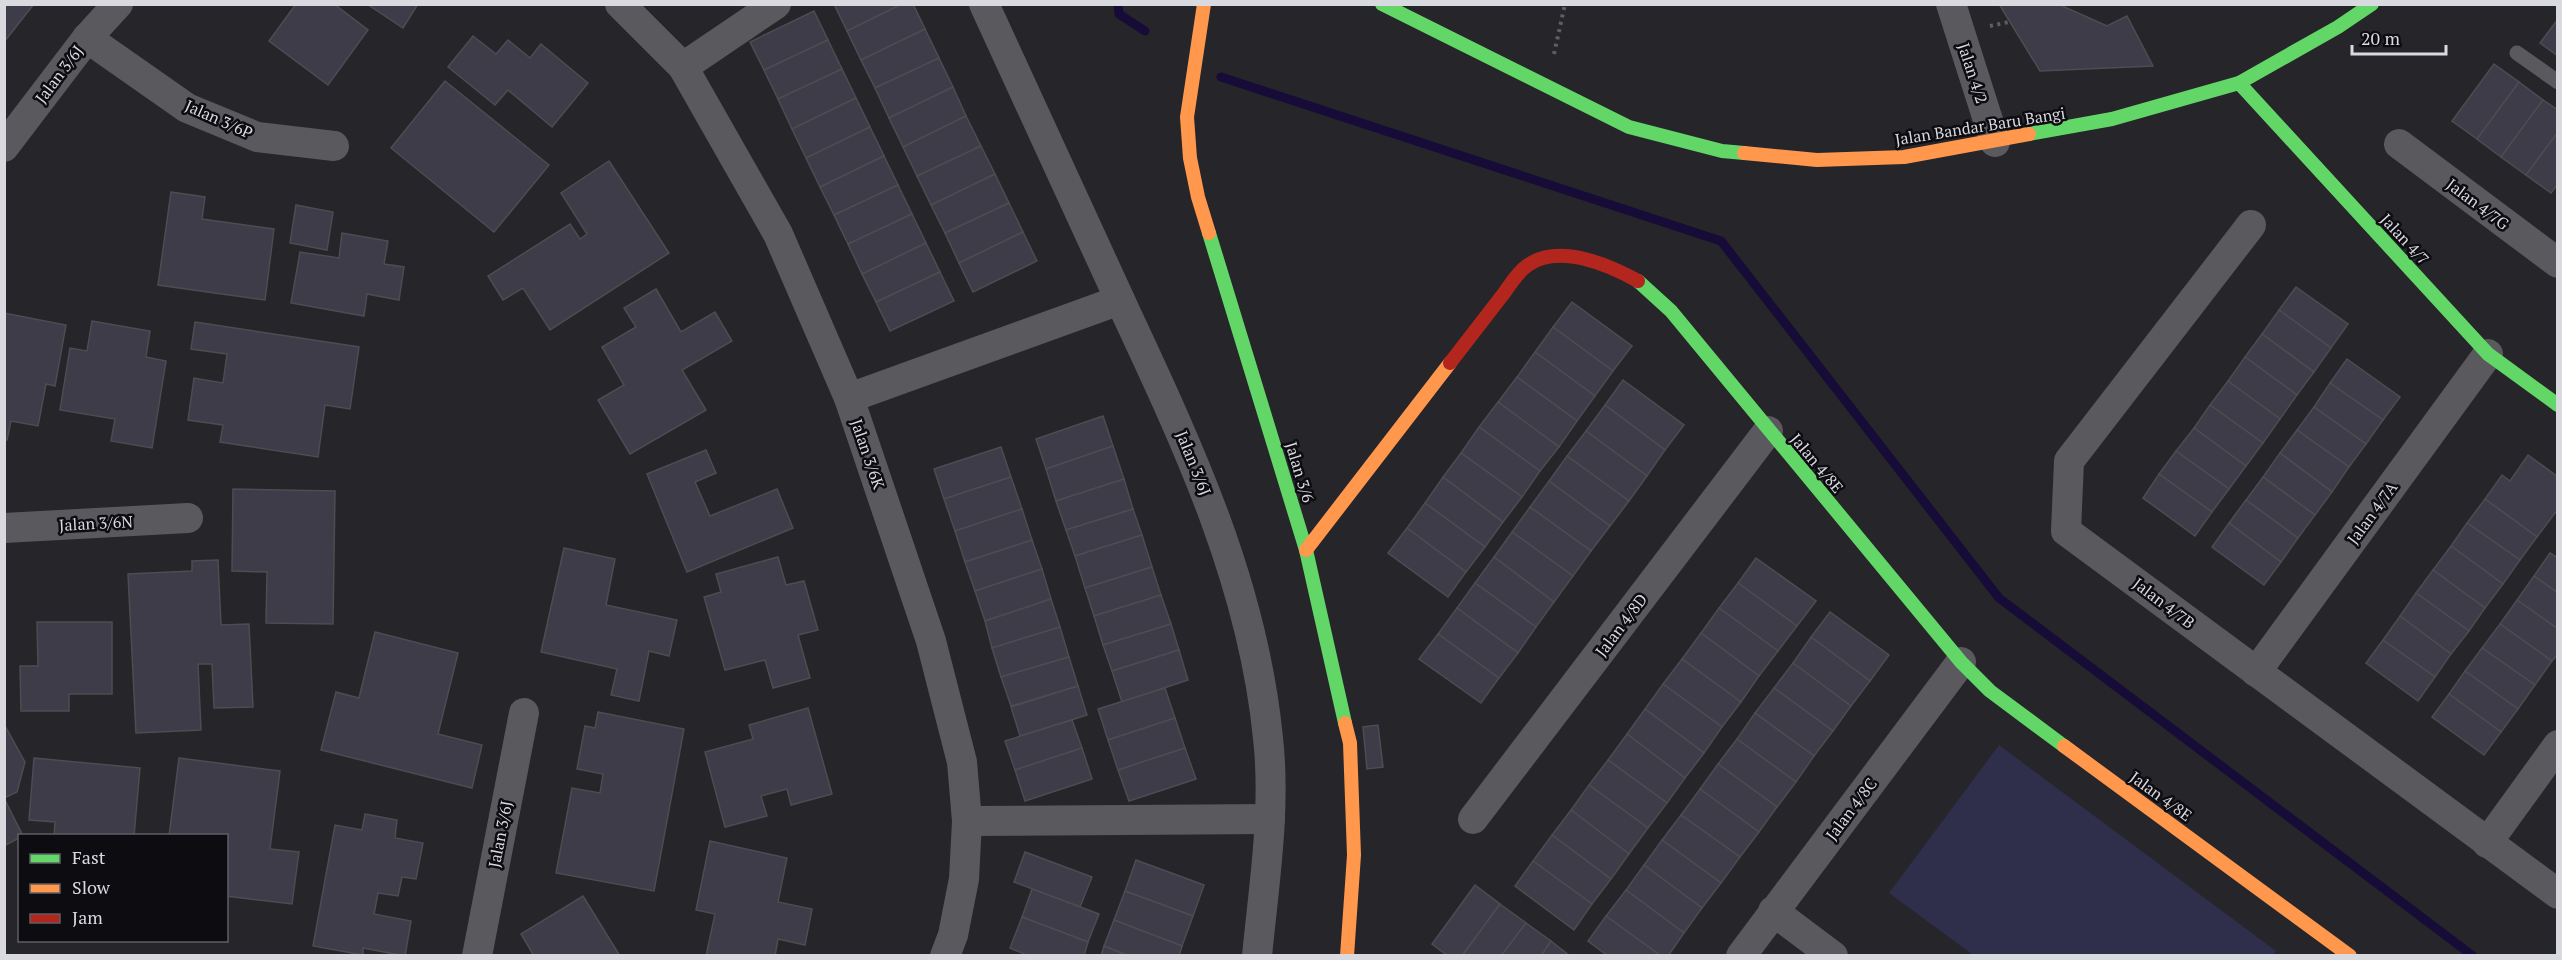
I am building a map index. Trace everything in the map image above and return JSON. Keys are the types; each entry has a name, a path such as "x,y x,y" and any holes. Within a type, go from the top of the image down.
{"street":[{"name":"Jalan 3/6J","path":"4,147 87,38 118,4"},
{"name":"Jalan 3/6K","path":"620,4 683,67 778,234 849,398 931,641 962,762 967,821 964,879 953,935 945,956"},
{"path":"683,67 777,4"},
{"name":"Jalan 3/6J","path":"984,4 1190,451 1230,556 1259,665 1269,740 1270,819 1257,956"},
{"name":"Jalan 3/6","path":"1204,4 1187,117 1190,158 1198,196 1306,550 1350,743 1354,855 1347,956"},
{"name":"Jalan Bandar Baru Bangi","path":"1382,4 1629,127 1722,151 1817,160 1904,157 2112,119 2239,83 2338,27 2372,4"},
{"name":"Jalan 4/2","path":"1951,4 1995,142"},
{"name":"Jalan 3/6P","path":"87,38 187,108 257,137 334,146"},
{"name":"Jalan 4/7","path":"2239,83 2488,354 2558,405"},
{"name":"Jalan 4/7G","path":"2398,144 2558,263"},
{"name":"Jalan 4/7B","path":"2251,225 2069,461 2066,531 2558,894"},
{"name":"Jalan 4/8E","path":"1306,550 1528,264 1551,256 1576,259 1620,271 1648,288 1671,311 1961,662 1990,691 2349,956"},
{"path":"849,398 1120,300"},
{"name":"Jalan 4/7A","path":"2256,672 2488,354"},
{"name":"Jalan 4/8D","path":"1473,819 1768,431"},
{"name":"Jalan 3/6N","path":"4,528 188,518"},
{"name":"Jalan 4/8C","path":"1741,956 1961,662"},
{"name":"Jalan 3/6J","path":"477,956 524,713"},
{"path":"2487,843 2558,746"},
{"path":"967,821 1270,819"},
{"path":"1773,911 1833,956"}],"lane":[{"path":"2517,53 2558,82"}],"path":[{"path":"1547,87 1564,4"}],"shaded area":[{"path":"1999,745 2276,951 2273,955 1973,955 1889,893"}],"building":[{"path":"4,4 34,4 4,42"},
{"path":"296,4 334,4 368,30 328,85 269,41"},
{"path":"367,4 418,4 403,28"},
{"path":"834,4 902,4 847,31"},
{"path":"902,4 913,4 925,29 861,60 847,31"},
{"path":"1999,4 2058,4 2107,26 2127,16 2153,66 2040,71"},
{"path":"814,11 828,40 764,70 750,42"},
{"path":"2558,19 2558,56 2540,43"},
{"path":"925,29 939,58 875,88 861,60"},
{"path":"473,36 496,54 508,40 530,58 541,44 588,83 552,127 508,90 495,105 448,67"},
{"path":"828,40 842,69 778,99 764,70"},
{"path":"939,58 953,87 889,118 875,88"},
{"path":"2494,64 2519,82 2477,139 2452,121"},
{"path":"842,69 856,98 792,129 778,99"},
{"path":"445,81 549,165 494,232 391,148"},
{"path":"2519,82 2543,100 2501,157 2477,139"},
{"path":"953,87 966,116 903,147 889,118"},
{"path":"856,98 870,127 806,158 792,129"},
{"path":"2543,100 2558,110 2558,132 2526,175 2501,157"},
{"path":"966,116 981,146 917,176 903,147"},
{"path":"870,127 884,156 820,187 806,158"},
{"path":"2558,132 2558,184 2551,193 2526,175"},
{"path":"981,146 995,174 931,205 917,176"},
{"path":"884,156 898,185 834,215 820,187"},
{"path":"609,161 669,253 550,330 523,288 503,300 488,276 570,224 580,239 587,234 561,193"},
{"path":"995,174 1009,203 945,233 931,205"},
{"path":"898,185 912,214 848,244 834,215"},
{"path":"171,192 205,197 202,219 274,229 265,300 158,285"},
{"path":"1009,203 1023,232 959,263 945,233"},
{"path":"296,205 333,212 327,250 290,243"},
{"path":"912,214 926,243 862,274 848,244"},
{"path":"1023,232 1037,261 973,292 959,263"},
{"path":"342,233 388,241 384,264 404,267 399,300 367,294 364,316 291,303 300,252 339,258"},
{"path":"926,243 940,272 876,302 862,274"},
{"path":"940,272 954,301 890,331 876,302"},
{"path":"2296,287 2348,324 2331,348 2279,310"},
{"path":"656,289 681,332 715,312 732,341 682,370 706,410 630,454 598,400 624,385 602,347 636,327 624,308"},
{"path":"1572,302 1632,346 1613,371 1553,327"},
{"path":"2279,310 2331,348 2314,372 2262,334"},
{"path":"4,313 66,325 55,386 46,384 38,426 11,421 7,440 4,440"},
{"path":"92,321 150,331 146,357 166,361 152,448 111,441 115,419 60,410 70,348 87,351"},
{"path":"195,322 359,347 350,409 325,405 318,457 220,442 223,425 188,420 194,378 223,383 227,354 191,349"},
{"path":"1553,327 1613,371 1595,396 1535,352"},
{"path":"2262,334 2314,372 2297,395 2245,357"},
{"path":"1535,352 1595,396 1577,421 1517,377"},
{"path":"2245,357 2297,395 2280,419 2228,381"},
{"path":"2347,359 2400,397 2383,420 2330,383"},
{"path":"1517,377 1577,421 1559,447 1498,402"},
{"path":"1623,380 1684,425 1665,450 1605,405"},
{"path":"2228,381 2280,419 2263,443 2210,405"},
{"path":"2330,383 2383,420 2366,444 2314,407"},
{"path":"1498,402 1559,447 1540,471 1479,427"},
{"path":"1605,405 1665,450 1647,476 1586,431"},
{"path":"2210,405 2263,443 2246,466 2194,428"},
{"path":"2314,407 2366,444 2349,467 2297,430"},
{"path":"1103,416 1113,446 1046,469 1036,439"},
{"path":"1479,427 1540,471 1522,497 1461,453"},
{"path":"2194,428 2246,466 2229,489 2176,451"},
{"path":"2297,430 2349,467 2332,492 2280,453"},
{"path":"1586,431 1647,476 1629,501 1567,456"},
{"path":"1113,446 1124,479 1056,501 1046,469"},
{"path":"1001,447 1011,477 944,499 934,469"},
{"path":"706,450 716,473 695,482 710,516 777,489 793,528 687,572 647,474"},
{"path":"2176,451 2229,489 2212,512 2159,474"},
{"path":"1461,453 1522,497 1503,522 1443,477"},
{"path":"2280,453 2332,492 2315,515 2263,477"},
{"path":"2528,455 2558,477 2558,509 2537,537 2485,499 2502,475 2510,481"},
{"path":"1567,456 1629,501 1610,526 1549,481"},
{"path":"2159,474 2212,512 2195,536 2143,498"},
{"path":"1011,477 1022,509 955,531 944,499"},
{"path":"1443,477 1503,522 1485,547 1425,503"},
{"path":"2263,477 2315,515 2298,538 2246,500"},
{"path":"1124,479 1133,509 1066,530 1056,501"},
{"path":"1549,481 1610,526 1591,551 1530,507"},
{"path":"233,489 335,491 333,624 266,623 267,572 232,571"},
{"path":"2485,499 2537,537 2520,560 2467,523"},
{"path":"2246,500 2298,538 2281,562 2229,523"},
{"path":"1425,503 1485,547 1466,572 1407,528"},
{"path":"1530,507 1591,551 1573,576 1512,532"},
{"path":"1022,509 1032,540 965,562 955,531"},
{"path":"1133,509 1142,535 1075,556 1066,530"},
{"path":"2229,523 2281,562 2264,585 2212,547"},
{"path":"2467,523 2520,560 2503,584 2451,546"},
{"path":"1407,528 1466,572 1448,597 1388,553"},
{"path":"1512,532 1573,576 1554,602 1494,557"},
{"path":"1142,535 1152,567 1085,588 1075,556"},
{"path":"1032,540 1042,569 975,591 965,562"},
{"path":"2451,546 2503,584 2485,608 2433,570"},
{"path":"564,548 615,559 606,605 677,620 669,656 649,651 639,701 611,695 617,669 541,652"},
{"path":"2550,553 2558,558 2558,593 2534,576"},
{"path":"778,557 786,585 804,581 818,630 798,635 810,678 773,688 765,660 725,670 704,597 721,592 716,574"},
{"path":"1494,557 1554,602 1536,627 1475,583"},
{"path":"1756,558 1816,601 1797,626 1738,583"},
{"path":"218,560 221,625 249,624 253,707 214,708 212,664 198,664 201,730 136,733 128,574 192,571 192,561"},
{"path":"1152,567 1161,595 1094,616 1085,588"},
{"path":"1042,569 1051,599 985,621 975,591"},
{"path":"2433,570 2485,608 2469,631 2416,593"},
{"path":"2534,576 2558,593 2558,629 2517,600"},
{"path":"1475,583 1536,627 1518,653 1457,608"},
{"path":"1738,583 1797,626 1778,651 1719,608"},
{"path":"2416,593 2469,631 2451,654 2400,616"},
{"path":"1161,595 1171,624 1103,645 1094,616"},
{"path":"1051,599 1060,627 992,648 985,621"},
{"path":"2517,600 2558,629 2558,654 2552,661 2500,624"},
{"path":"1457,608 1518,653 1499,678 1438,634"},
{"path":"1719,608 1778,651 1759,676 1701,633"},
{"path":"1830,612 1889,655 1870,681 1811,637"},
{"path":"2400,616 2451,654 2435,677 2383,640"},
{"path":"37,622 112,622 112,694 69,694 69,711 21,711 20,666 38,666"},
{"path":"1171,624 1179,650 1112,671 1103,645"},
{"path":"2500,624 2552,661 2535,685 2482,648"},
{"path":"1060,627 1069,657 1001,677 992,648"},
{"path":"375,632 458,653 438,734 482,745 472,788 321,750 336,692 359,698"},
{"path":"1701,633 1759,676 1741,702 1682,659"},
{"path":"1438,634 1499,678 1481,703 1419,659"},
{"path":"1811,637 1870,681 1851,706 1793,663"},
{"path":"2383,640 2435,677 2418,701 2366,663"},
{"path":"2482,648 2535,685 2518,709 2465,671"},
{"path":"1179,650 1188,680 1122,702 1112,671"},
{"path":"1069,657 1078,686 1011,706 1001,677"},
{"path":"1682,659 1741,702 1722,727 1663,684"},
{"path":"1793,663 1851,706 1833,731 1774,688"},
{"path":"2465,671 2518,709 2501,732 2449,694"},
{"path":"1663,684 1722,727 1704,753 1645,709"},
{"path":"1078,686 1087,715 1020,736 1011,707"},
{"path":"1165,688 1175,718 1108,740 1098,709"},
{"path":"1774,688 1833,731 1814,756 1755,713"},
{"path":"2449,694 2501,732 2484,755 2432,717"},
{"path":"808,708 832,794 791,805 787,789 761,796 767,816 725,827 705,752 753,739 749,725"},
{"path":"1645,709 1704,753 1685,778 1627,734"},
{"path":"598,712 684,729 654,891 556,873 572,788 600,793 603,774 577,769 585,726 595,728"},
{"path":"1755,713 1814,756 1796,782 1737,739"},
{"path":"1175,718 1185,748 1118,770 1108,740"},
{"path":"1072,720 1082,748 1015,770 1005,741"},
{"path":"4,724 25,762 17,792 4,798"},
{"path":"1378,725 1383,767 1367,769 1363,727"},
{"path":"1627,734 1685,778 1667,803 1608,760"},
{"path":"1737,739 1796,782 1777,807 1718,764"},
{"path":"1082,748 1092,779 1025,801 1015,770"},
{"path":"1185,748 1196,779 1129,801 1118,770"},
{"path":"34,758 140,768 134,834 54,834 55,822 29,820"},
{"path":"179,758 280,771 270,849 299,852 292,904 228,896 228,834 169,834"},
{"path":"1608,760 1667,803 1648,828 1589,785"},
{"path":"1718,764 1777,807 1759,832 1700,789"},
{"path":"1589,785 1648,828 1629,854 1571,810"},
{"path":"1700,789 1759,832 1740,857 1681,815"},
{"path":"4,798 22,834 18,834 18,839 4,846"},
{"path":"1571,810 1629,854 1611,879 1552,835"},
{"path":"365,814 397,820 395,838 423,843 416,879 402,877 398,896 378,893 374,914 411,921 405,956 363,948 363,955 313,946 335,825 362,830"},
{"path":"1681,815 1740,857 1721,883 1662,840"},
{"path":"1552,835 1611,879 1592,904 1533,861"},
{"path":"1662,840 1721,883 1702,908 1644,865"},
{"path":"710,841 787,858 778,902 812,909 805,945 778,939 775,956 706,956 715,914 696,910"},
{"path":"1025,852 1092,877 1080,907 1014,882"},
{"path":"1136,860 1204,885 1193,916 1125,891"},
{"path":"1533,861 1592,904 1574,930 1515,886"},
{"path":"1644,865 1702,908 1684,933 1626,890"},
{"path":"1475,885 1500,904 1462,956 1448,956 1432,944"},
{"path":"1032,889 1099,914 1088,942 1022,917"},
{"path":"1626,890 1684,933 1668,956 1661,956 1606,916"},
{"path":"1125,891 1193,916 1182,946 1114,920"},
{"path":"583,896 620,956 534,956 521,934"},
{"path":"1500,904 1526,923 1501,956 1462,956"},
{"path":"1606,916 1661,956 1608,956 1588,941"},
{"path":"1022,917 1088,942 1084,956 1029,956 1010,948"},
{"path":"1114,920 1182,946 1179,956 1129,956 1104,946"},
{"path":"1526,923 1551,941 1541,956 1501,956"},
{"path":"1551,941 1570,956 1541,956"},
{"path":"1104,946 1129,956 1101,956"}],"waterway":[{"path":"1118,4 1119,14 1145,31"},
{"path":"1221,77 1721,241 1999,598 2473,956"}],"traffic: fast":[{"path":"1382,4 1629,127 1722,151 1744,153"},
{"path":"2029,134 2112,119 2239,83 2338,27 2372,4"},
{"path":"2239,83 2488,354 2558,405"},
{"path":"1209,233 1306,550 1345,723"},
{"path":"1638,281 1671,311 1961,662 1990,691 2064,746"}],"traffic: slow":[{"path":"1204,4 1187,117 1190,158 1198,197 1209,233"},
{"path":"1744,153 1817,160 1904,157 2029,134"},
{"path":"1306,550 1450,363"},
{"path":"1345,723 1350,743 1354,855 1347,956"},
{"path":"2064,746 2350,956"}],"traffic: jam":[{"path":"1450,363 1517,276 1528,265 1540,259 1554,256 1584,259 1599,263 1638,281"}]}
